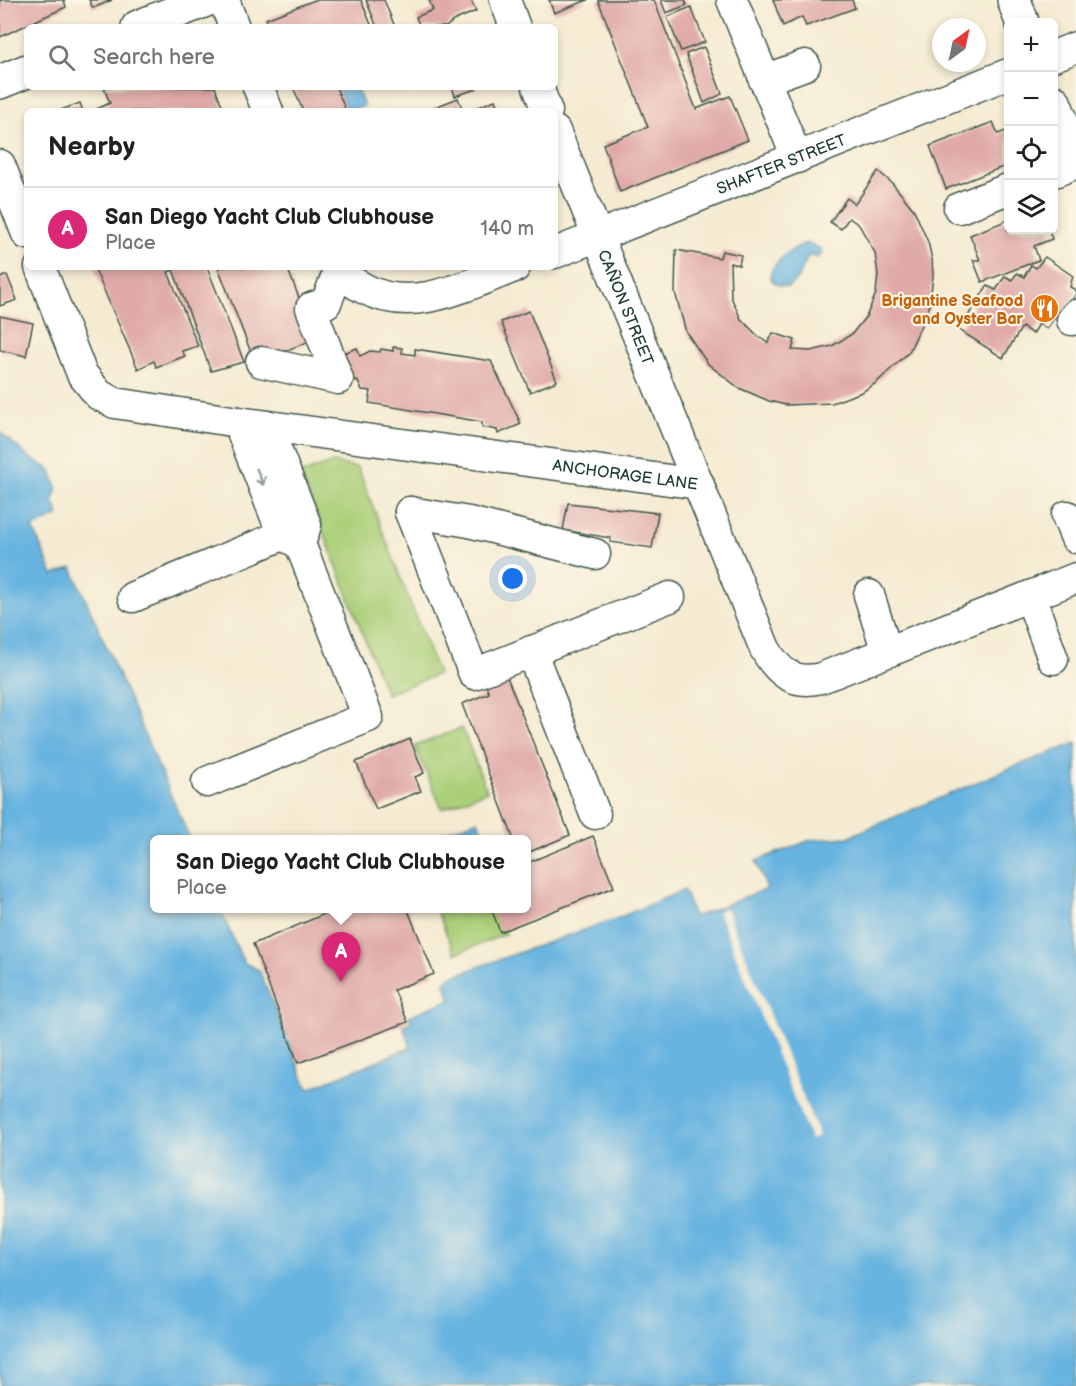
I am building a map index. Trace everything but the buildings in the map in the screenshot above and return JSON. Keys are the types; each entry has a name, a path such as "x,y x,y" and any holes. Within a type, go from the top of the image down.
{"main road":[{"path":"146,24 206,0"},
{"path":"1014,0 1021,18"},
{"path":"0,82 24,72"},
{"path":"1058,115 1076,161"}],"street":[{"path":"224,0 233,24"},
{"path":"505,0 514,24"},
{"path":"732,0 797,158"},
{"path":"1058,54 1076,47"},
{"path":"764,80 805,65"},
{"name":"SHAFTER STREET","path":"558,252 1004,76"},
{"path":"259,90 267,108"},
{"path":"539,90 546,108"},
{"name":"CAÑON STREET","path":"558,138 699,484"},
{"path":"1058,170 1076,161"},
{"path":"0,165 24,226"},
{"path":"959,208 1004,191"},
{"name":"ANCHORAGE LANE","path":"41,270 82,374 99,395 115,403 238,422 699,484 765,649 780,671 796,680 815,679 1076,578"},
{"path":"261,362 338,379 311,308 326,303 337,270"},
{"path":"339,270 375,294 396,300 428,298 507,270"},
{"path":"207,782 368,717 296,534 238,422"},
{"path":"267,426 296,534"},
{"path":"595,554 469,522 410,512 474,674 670,597"},
{"path":"133,597 296,534"},
{"path":"868,596 887,652"},
{"path":"1030,596 1053,659"},
{"path":"531,651 595,814"}],"green space":[{"path":"333,462 358,468 438,674 386,694 301,474"},
{"path":"462,728 487,791 442,809 415,746"},
{"path":"438,913 498,913 506,934 455,954"}],"water":[{"path":"339,90 357,90 364,106 346,108"},
{"path":"807,243 821,249 822,254 817,258 809,255 797,279 788,287 776,284 771,279 771,272 775,265 782,257"},
{"path":"0,432 30,458 51,470 57,488 53,501 59,515 33,528 53,575 72,568 188,835 150,835 150,913 222,913 244,963 259,970 308,1089 411,1047 403,1026 411,1022 409,1016 451,999 445,984 449,977 618,918 684,890 694,917 767,889 756,861 811,840 848,837 1008,769 1076,743 1076,1386 0,1386"},
{"path":"478,820 484,835 439,835"}],"pier":[{"path":"726,908 819,1136 811,1140 718,911"}],"place":[{"name":"Brigantine Seafood and Oyster Bar","path":"1044,309"},
{"name":"San Diego Yacht Club Clubhouse","path":"341,982"}]}
